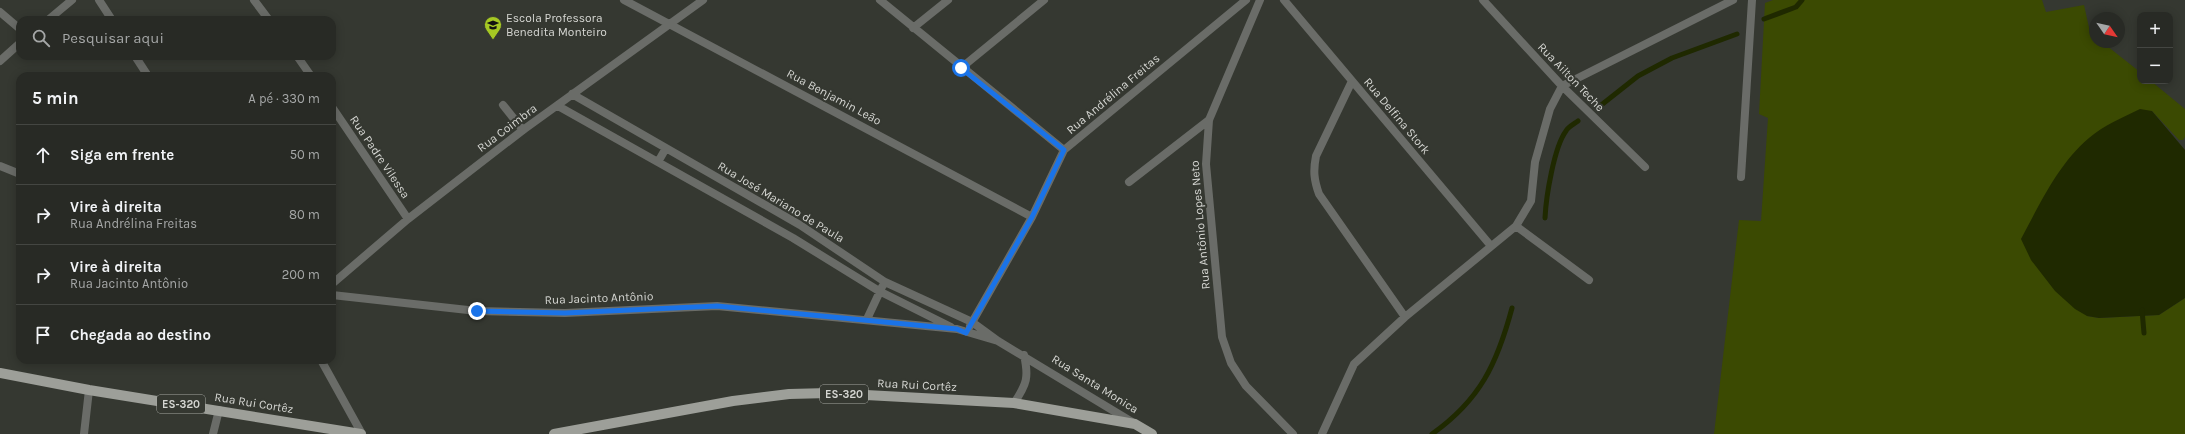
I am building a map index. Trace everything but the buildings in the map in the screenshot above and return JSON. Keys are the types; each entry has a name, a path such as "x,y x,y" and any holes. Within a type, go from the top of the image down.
{"main road":[{"name":"Rua Rui Cortêz","path":"0,373 89,390 362,434"},
{"name":"Rua Rui Cortêz","path":"554,434 733,401 789,394 836,393 1014,402 1135,424"},
{"name":"Rua Santa Monica","path":"1135,424 1152,434"}],"street":[{"path":"53,16 72,0"},
{"path":"100,0 110,16"},
{"path":"254,0 267,16"},
{"name":"Rua Benjamin Leão","path":"624,0 632,6 669,23 1032,217"},
{"name":"Rua Coimbra","path":"336,281 408,219 522,130 558,106 572,94 669,23 703,0"},
{"path":"880,0 961,68 1064,150"},
{"path":"913,28 948,0"},
{"path":"961,68 1044,0"},
{"name":"Rua Andrélina Freitas","path":"966,333 1032,217 1064,150 1246,0"},
{"name":"Rua Antônio Lopes Neto","path":"1260,0 1209,120 1206,164 1222,337 1231,363 1246,386 1293,434"},
{"name":"Rua Delfina Stork","path":"1284,0 1491,246"},
{"name":"Rua Ailton Teche","path":"1483,0 1562,86 1645,167"},
{"path":"1322,434 1354,364 1405,317 1516,226 1531,201 1535,162 1550,109 1562,86 1733,0"},
{"path":"1741,176 1752,0"},
{"path":"0,12 16,26"},
{"path":"0,61 16,47"},
{"path":"138,60 145,72"},
{"path":"300,60 307,72"},
{"path":"1352,81 1316,156 1313,169 1314,182 1319,194 1405,317"},
{"name":"Rua José Mariano de Paula","path":"572,94 800,225 885,282 972,322 998,341"},
{"path":"504,105 522,130"},
{"name":"Rua José Mariano de Paula","path":"558,106 793,238 879,292 957,329"},
{"name":"Rua Padre Vilessa","path":"336,113 408,219"},
{"path":"1128,182 1209,120"},
{"path":"658,162 666,148"},
{"path":"0,166 16,172"},
{"path":"708,190 715,176"},
{"path":"756,217 764,204"},
{"path":"793,238 800,225"},
{"path":"1516,226 1588,280"},
{"path":"867,319 885,282"},
{"name":"Rua Jacinto Antônio","path":"336,295 477,311 565,313 717,306 867,319 957,329 966,333 998,341"},
{"name":"Rua Santa Monica","path":"998,341 1024,355 1135,424"},
{"path":"1014,402 1024,388 1028,371 1024,355"},
{"path":"323,364 362,434"},
{"path":"84,434 89,390"},
{"path":"213,434 219,410"}],"shaded area":[{"path":"1773,0 2042,0 2046,12 2084,5 2089,28 2089,48 2110,48 2137,70 2137,84 2155,84 2185,109 2185,137 2183,140 2179,140 2152,111 2087,316 2099,318 2159,315 2185,298 2185,434 1714,434 1739,220 1761,221 1768,118 1759,114 1765,3"},
{"path":"2140,109 2152,111 2185,150 2185,298 2159,315 2099,318 2087,316 2075,309 2055,291 2031,260 2021,239 2050,185 2078,148 2101,129"}],"waterway":[{"path":"1764,19 1796,7 1802,0"},
{"path":"1600,106 1638,76 1672,58 1737,34"},
{"path":"1545,218 1549,185 1558,148 1567,130 1578,121"},
{"path":"1432,434 1463,408 1484,379 1493,364 1500,347 1512,308"},
{"path":"2142,310 2144,333"}],"place":[{"name":"Escola Professora Benedita Monteiro","path":"493,40"}],"route":[{"path":"477,311 565,313 717,306 867,319 957,329 966,333 1032,217 1064,150 961,68"}]}
